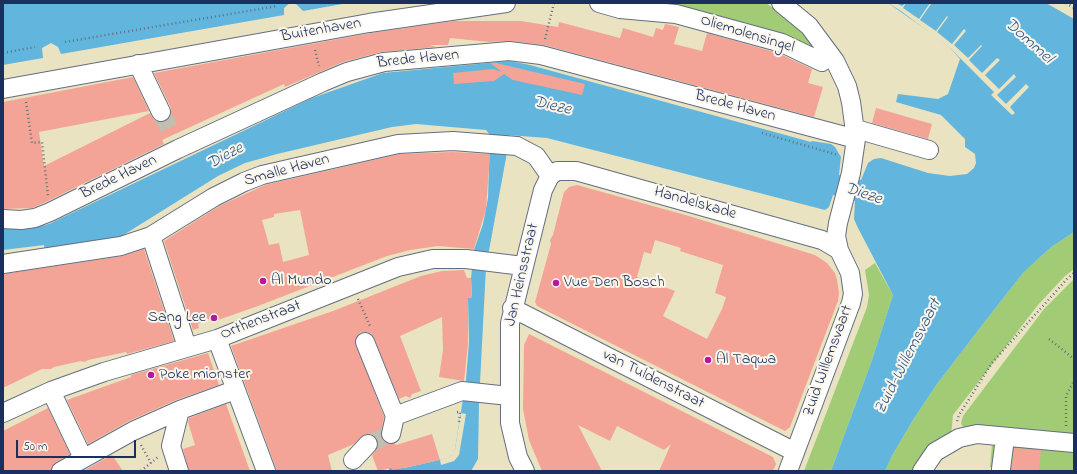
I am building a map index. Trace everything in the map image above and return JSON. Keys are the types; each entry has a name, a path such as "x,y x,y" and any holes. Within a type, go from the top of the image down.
{"street":[{"name":"Buitenhaven","path":"3,89 369,23 506,3"},
{"name":"Oliemolensingel","path":"599,3 620,9 676,14 782,43 822,62"},
{"name":"Oliemolensingel","path":"781,3 809,26 835,61 848,91 856,134 851,173 836,236 839,250"},
{"name":"Brede Haven","path":"3,219 21,220 35,218 50,212 175,142 335,77 373,64 509,51 541,55 814,129 856,134 930,150"},
{"path":"138,64 161,112"},
{"name":"Smalle Haven","path":"3,264 121,246 151,236 228,189 262,175 398,144 427,141 481,142 517,146 536,156 550,176"},
{"name":"Handelskade","path":"550,176 557,171 576,171 822,240 832,244 839,250"},
{"name":"Jan Heinsstraat","path":"525,471 514,442 503,396 512,308 542,190 550,176"},
{"path":"151,236 187,347"},
{"name":"Zuid Willemsvaart","path":"788,471 851,303 853,294 850,273 839,250"},
{"name":"Orthenstraat","path":"3,413 51,391 104,372 217,339 352,284 398,267 433,259 466,259 523,266"},
{"name":"van Tuldenstraat","path":"512,308 795,452"},
{"path":"217,339 266,471"},
{"path":"365,342 394,416 391,434"},
{"path":"61,471 133,431 180,410 236,390"},
{"path":"51,391 83,458"},
{"path":"394,416 462,391 503,396"},
{"path":"179,471 171,446 180,410"},
{"path":"922,471 935,452 959,438 977,434 1005,438 1070,443"},
{"path":"1001,469 1005,438"},
{"path":"353,460 368,444"}],"path":[{"path":"541,55 554,3"},
{"path":"1066,3 1074,8"},
{"path":"65,42 277,6"},
{"path":"3,53 35,48"},
{"path":"315,49 319,65"},
{"path":"24,86 32,143 42,142 50,212"},
{"path":"754,131 839,155"},
{"path":"959,438 957,422 959,415 992,363 1066,279 1074,273"},
{"path":"352,284 374,337 365,342"},
{"path":"1048,339 1074,359"},
{"path":"1070,443 1066,396 1074,381"},
{"path":"459,412 460,422"}],"green space":[{"path":"611,3 766,3 788,19 802,32 822,56"},
{"path":"1074,232 1074,269 1064,277 1038,305 953,415 951,436 932,442 915,471 885,471 913,420 937,384 1023,273 1050,248"},
{"path":"875,263 893,295 872,360 831,471 804,471 867,307 869,295 865,270"},
{"path":"1074,279 1074,434 1013,430 964,429 961,423 963,416 1044,309"},
{"path":"992,444 1074,450 1074,471 1010,471 990,467"}],"water":[{"path":"3,3 290,3 284,8 284,15 61,54 58,47 51,43 42,48 43,58 3,65"},
{"path":"295,3 348,3 303,11"},
{"path":"888,3 1046,3 1074,19 1074,232 1050,248 1023,273 937,384 913,420 885,471 831,471 872,360 893,295 854,219 855,201 833,195 829,207 825,210 547,138 508,135 506,158 486,267 479,402 478,459 471,471 389,471 389,468 404,468 448,458 453,454 455,449 466,380 469,342 468,298 472,297 471,278 474,250 483,224 488,198 490,135 486,130 416,124 392,127 277,154 245,163 218,176 117,239 3,258 3,229 36,227 49,224 312,98 383,73 509,61 530,65 811,142 831,144 835,147 841,157 839,175 861,180 868,163 874,159 881,158 928,173 950,176 967,174 974,168 976,163 975,154 965,147 965,139 941,115 896,102 898,94 938,99 948,94 960,59 950,48 935,36"}],"pier":[{"path":"888,3 896,3 902,6 906,3 903,8 919,19 930,3 931,4 920,20 936,31 947,16 948,17 937,32 952,44 964,29 966,31 954,45 968,58 981,45 982,46 969,60 982,73 997,58 1000,60 985,75 999,89 1014,74 1016,77 997,95 1006,104 1026,84 1029,87 1010,107 1015,113 1012,115 991,95 994,92 950,48"},
{"path":"44,245 45,252 3,257 3,250"},
{"path":"461,413 466,414 459,455 454,461 441,465 440,460 451,456 455,449"}],"building":[{"path":"454,21 521,21 558,27 559,22 620,38 623,28 653,37 656,28 663,30 665,24 679,27 674,44 702,51 707,33 778,53 812,69 808,83 823,87 814,117 544,45 510,41 489,42 450,38 448,45 430,45 436,47 381,52 343,62 285,87 284,84 162,140 164,144 46,202 32,208 3,209 3,102 133,77 149,111 39,132 44,166 150,113 155,121 166,121 171,113 171,108 154,73 371,33"},
{"path":"490,63 496,63 585,84 582,95 513,80 504,74 494,81 454,84 453,73 493,69 502,72"},
{"path":"876,108 932,124 928,139 872,123"},
{"path":"453,152 490,154 486,209 474,249 438,246 410,250 387,256 258,306 218,320 216,316 198,324 199,328 193,330 164,241 219,206 265,185 399,154","holes":["300,210 309,255 283,262 279,243 269,245 262,220 274,217 274,214"]},
{"path":"577,185 689,216 815,255 827,263 835,273 839,293 838,301 790,427 785,431 537,306 535,302 551,244 550,240 553,235 564,192 569,187","holes":["655,240 681,248 680,251 723,265 715,293 726,297 722,309 707,339 663,316 675,291 637,277 644,252 651,254"]},
{"path":"144,249 174,341 127,354 126,352 88,360 85,362 81,361 54,367 51,369 42,369 3,388 3,274 123,256"},
{"path":"464,270 467,278 471,278 472,297 468,298 468,344 464,381 439,377 443,350 442,317 400,336 421,391 412,394 410,398 406,396 399,399 372,334 361,332 355,341 384,417 381,432 384,441 389,444 396,445 432,434 440,460 404,468 392,470 392,468 378,471 372,455 378,447 378,441 371,434 365,434 354,444 328,455 332,471 277,471 231,346 333,311 421,276 442,271"},
{"path":"529,334 773,457 776,464 773,471 659,471 671,444 664,450 617,426 610,441 578,425 602,471 542,471 529,440 523,409 524,345"},
{"path":"208,353 219,385 176,400 129,421 88,444 67,400 131,377 131,375"},
{"path":"226,404 250,471 189,471 183,449 195,445 188,422 189,418"},
{"path":"48,408 70,454 56,462 51,471 3,471 3,431"},
{"path":"1014,448 1041,450 1039,471 1011,471"},
{"path":"112,455 123,471 83,471"}],"tunnel":[{"path":"161,112 172,135"},
{"path":"368,444 391,434"}],"place":[{"name":"Al Mundo","path":"263,281"},
{"name":"Vue Den Bosch","path":"556,283"},
{"name":"Sang Lee","path":"214,318"},
{"name":"Al Taqwa","path":"708,360"},
{"name":"Poke mionster","path":"151,375"}],"water label":[{"name":"Dommel","path":"1028,42"},
{"name":"Dieze","path":"552,107"},
{"name":"Dieze","path":"226,157"},
{"name":"Dieze","path":"863,195"},
{"name":"Zuid-Willemsvaart","path":"909,357"}]}
